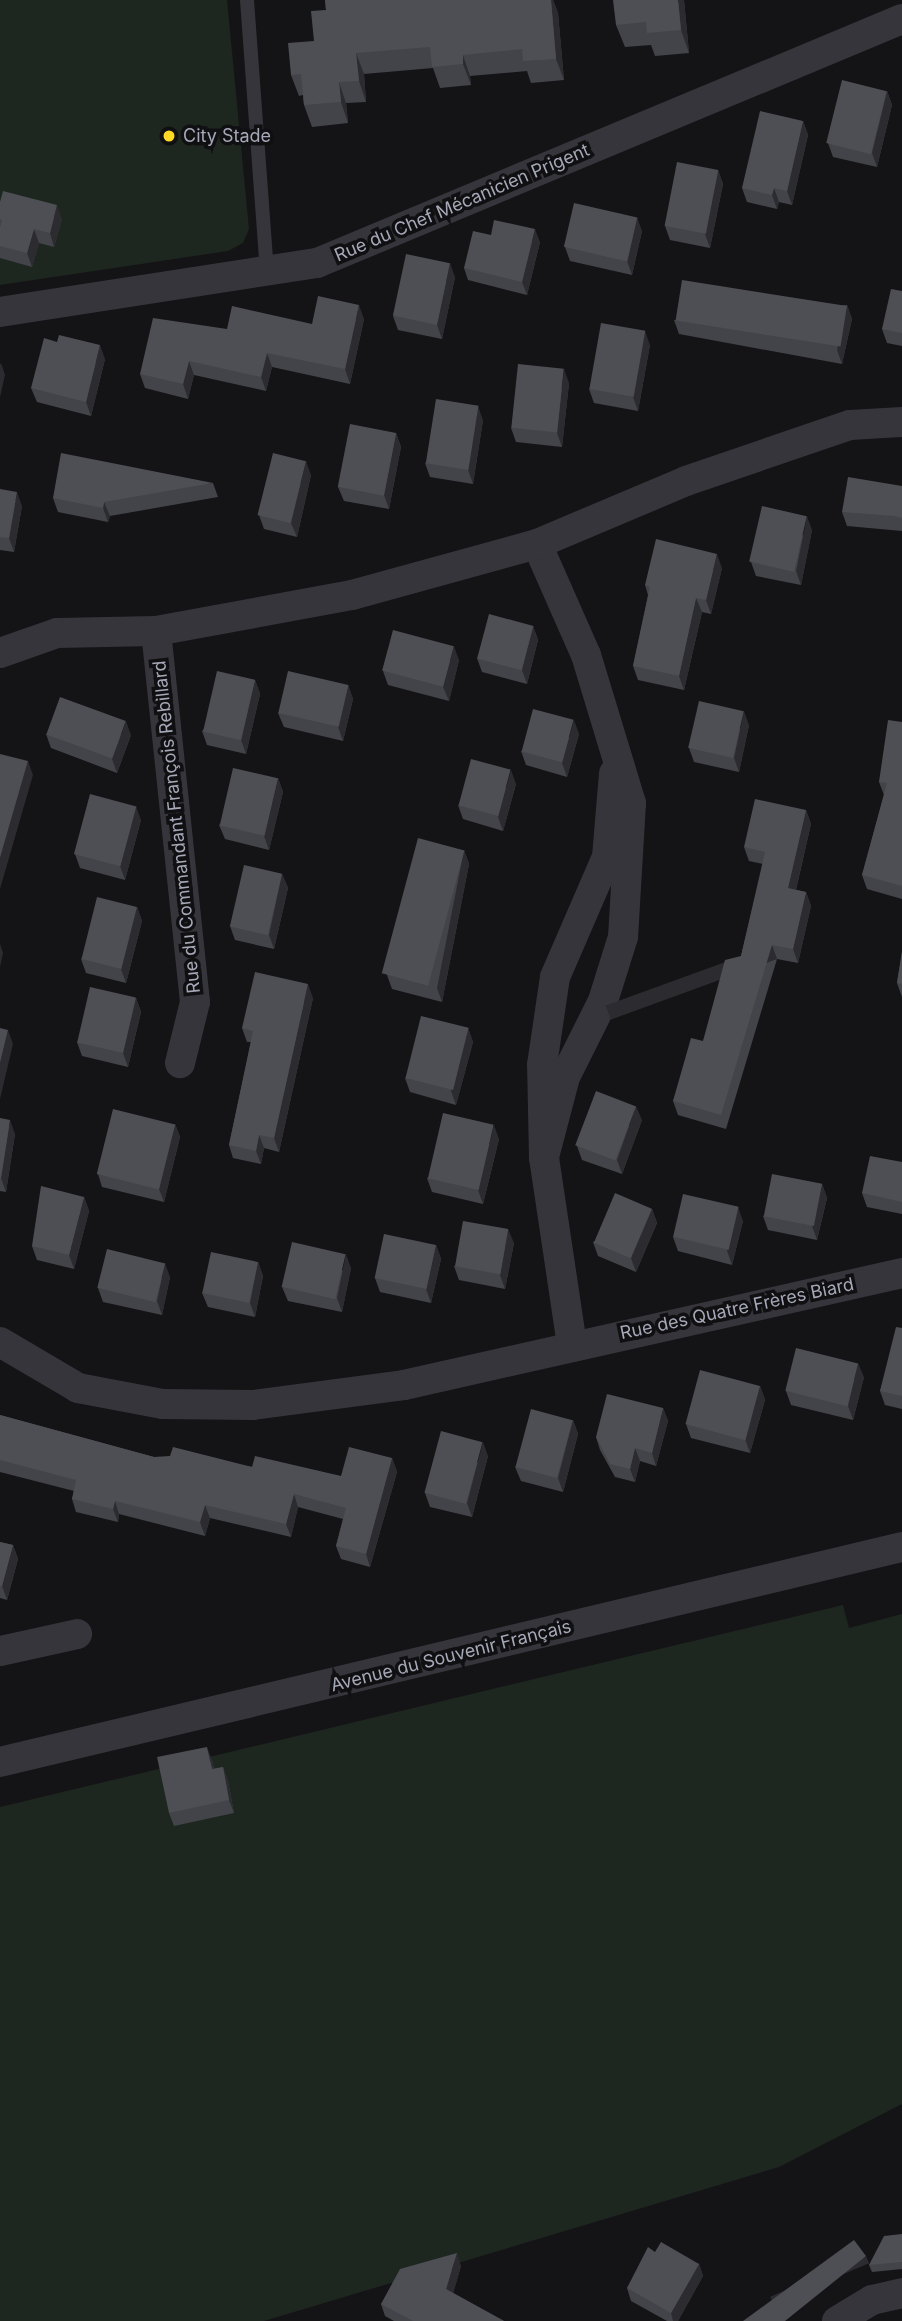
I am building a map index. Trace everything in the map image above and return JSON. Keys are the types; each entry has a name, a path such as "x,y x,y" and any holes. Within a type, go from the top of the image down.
{"street":[{"name":"Rue du Chef Mécanicien Prigent","path":"0,312 317,263 374,242 902,19"},
{"path":"0,653 57,633 156,631 352,595 537,544 686,481 837,429 902,422"},
{"path":"537,544 586,655 631,803 623,937 603,1002 565,1077 544,1157"},
{"name":"Rue du Commandant François Rebillard","path":"156,631 195,1002 180,1063"},
{"path":"572,1345 544,1157 542,1066 555,977 607,857 616,752"},
{"name":"Rue des Quatre Frères Biard","path":"0,1342 78,1388 163,1405 253,1405 404,1384 902,1273"},
{"name":"Avenue du Souvenir Français","path":"0,1762 902,1547"},
{"path":"0,1651 77,1634"},
{"path":"837,2321 872,2300 902,2293"}],"lane":[{"path":"247,0 267,271"}],"shaded area":[{"path":"0,0 227,0 249,229 243,243 228,251 0,285"},
{"path":"843,1605 849,1628 902,1614 902,2104 779,2167 264,2321 0,2321 0,1807"}],"building":[{"path":"325,0 551,0 556,59 523,61 522,49 463,55 463,64 432,67 430,47 356,53 359,81 339,82 341,102 304,105 301,74 291,75 288,43 314,41 311,11 326,10"},
{"path":"613,0 678,0 681,30 647,33 646,22 616,25"},
{"path":"842,80 887,91 871,154 826,143"},
{"path":"760,111 803,121 787,191 774,188 772,195 742,188"},
{"path":"677,162 718,170 706,234 665,226"},
{"path":"3,191 57,205 50,233 34,229 27,253 0,246 0,202"},
{"path":"574,203 637,218 627,261 564,247"},
{"path":"494,220 535,229 522,282 464,268 473,231 491,235"},
{"path":"406,254 450,263 437,325 393,316"},
{"path":"682,280 847,306 841,347 676,320"},
{"path":"891,289 902,291 902,333 882,329"},
{"path":"318,296 359,305 345,369 267,353 261,377 189,361 183,384 140,374 153,318 227,329 232,306 312,324"},
{"path":"601,323 645,331 634,397 589,389"},
{"path":"59,335 100,345 86,402 31,388 44,338 57,342"},
{"path":"518,364 564,369 557,432 511,428"},
{"path":"436,399 478,406 468,470 426,463"},
{"path":"350,424 396,433 384,496 338,487"},
{"path":"61,453 213,483 104,502 103,508 53,498"},
{"path":"273,453 306,461 291,523 258,515"},
{"path":"848,477 902,486 902,518 842,512"},
{"path":"0,489 17,492 9,538 0,537"},
{"path":"762,506 807,516 794,572 749,562"},
{"path":"656,539 717,554 706,600 696,598 679,676 633,666 650,587 645,585"},
{"path":"489,614 533,626 522,670 477,658"},
{"path":"393,630 454,646 443,687 382,671"},
{"path":"217,671 255,680 241,740 203,731"},
{"path":"288,671 348,685 339,727 278,713"},
{"path":"60,697 126,721 112,759 46,735"},
{"path":"699,701 744,711 733,758 688,748"},
{"path":"533,709 574,720 562,762 522,752"},
{"path":"888,720 902,722 902,886 862,875 887,783 879,782"},
{"path":"0,754 28,761 0,858"},
{"path":"471,759 511,770 498,816 459,805"},
{"path":"233,768 278,778 265,836 220,825"},
{"path":"90,794 136,806 120,866 74,854"},
{"path":"755,799 806,810 788,888 806,892 793,949 772,945 721,1115 673,1101 691,1038 703,1041 725,960 741,956 765,852 744,847"},
{"path":"418,838 464,850 428,986 382,973"},
{"path":"244,865 282,874 268,935 230,926"},
{"path":"97,897 137,907 121,969 82,959"},
{"path":"902,952 902,984 897,983"},
{"path":"255,972 308,984 274,1138 259,1135 256,1151 229,1145 253,1031 242,1028"},
{"path":"90,987 136,998 123,1053 77,1043"},
{"path":"421,1016 469,1028 453,1090 406,1078"},
{"path":"0,1028 8,1030 0,1063"},
{"path":"596,1091 636,1106 615,1161 575,1145"},
{"path":"113,1109 175,1124 159,1189 97,1174"},
{"path":"443,1113 494,1125 479,1190 428,1178"},
{"path":"0,1118 10,1120 1,1178 0,1178"},
{"path":"870,1156 902,1162 902,1202 862,1193"},
{"path":"772,1174 822,1184 814,1226 764,1216"},
{"path":"41,1186 84,1197 69,1255 32,1246"},
{"path":"615,1193 652,1209 631,1258 594,1243"},
{"path":"683,1194 739,1207 729,1250 673,1237"},
{"path":"463,1221 508,1229 500,1274 455,1266"},
{"path":"384,1234 436,1245 426,1289 375,1278"},
{"path":"292,1242 346,1254 335,1299 282,1287"},
{"path":"107,1249 165,1264 156,1302 97,1288"},
{"path":"211,1252 258,1262 249,1303 202,1293"},
{"path":"896,1327 902,1328 902,1396 880,1391"},
{"path":"796,1348 858,1363 847,1406 785,1391"},
{"path":"700,1370 760,1386 745,1440 686,1424"},
{"path":"607,1394 663,1408 652,1453 635,1448 630,1469 610,1464 596,1437"},
{"path":"531,1409 573,1420 557,1478 515,1467"},
{"path":"0,1415 154,1457 170,1456 173,1447 252,1467 255,1456 341,1476 349,1447 392,1458 366,1554 336,1546 346,1508 294,1494 286,1524 205,1505 200,1522 115,1501 113,1509 72,1499 76,1480 0,1460"},
{"path":"441,1431 483,1442 466,1504 424,1493"},
{"path":"0,1542 13,1545 2,1586 0,1586"},
{"path":"207,1747 212,1769 223,1767 229,1800 169,1813 157,1757"},
{"path":"902,2234 902,2262 869,2265 884,2236"},
{"path":"854,2240 866,2256 785,2321 743,2321"},
{"path":"661,2242 699,2264 671,2313 627,2288 648,2247 655,2252"},
{"path":"457,2253 446,2289 504,2321 413,2321 381,2304 400,2269"}],"place":[{"name":"City Stade","path":"169,136"}]}
